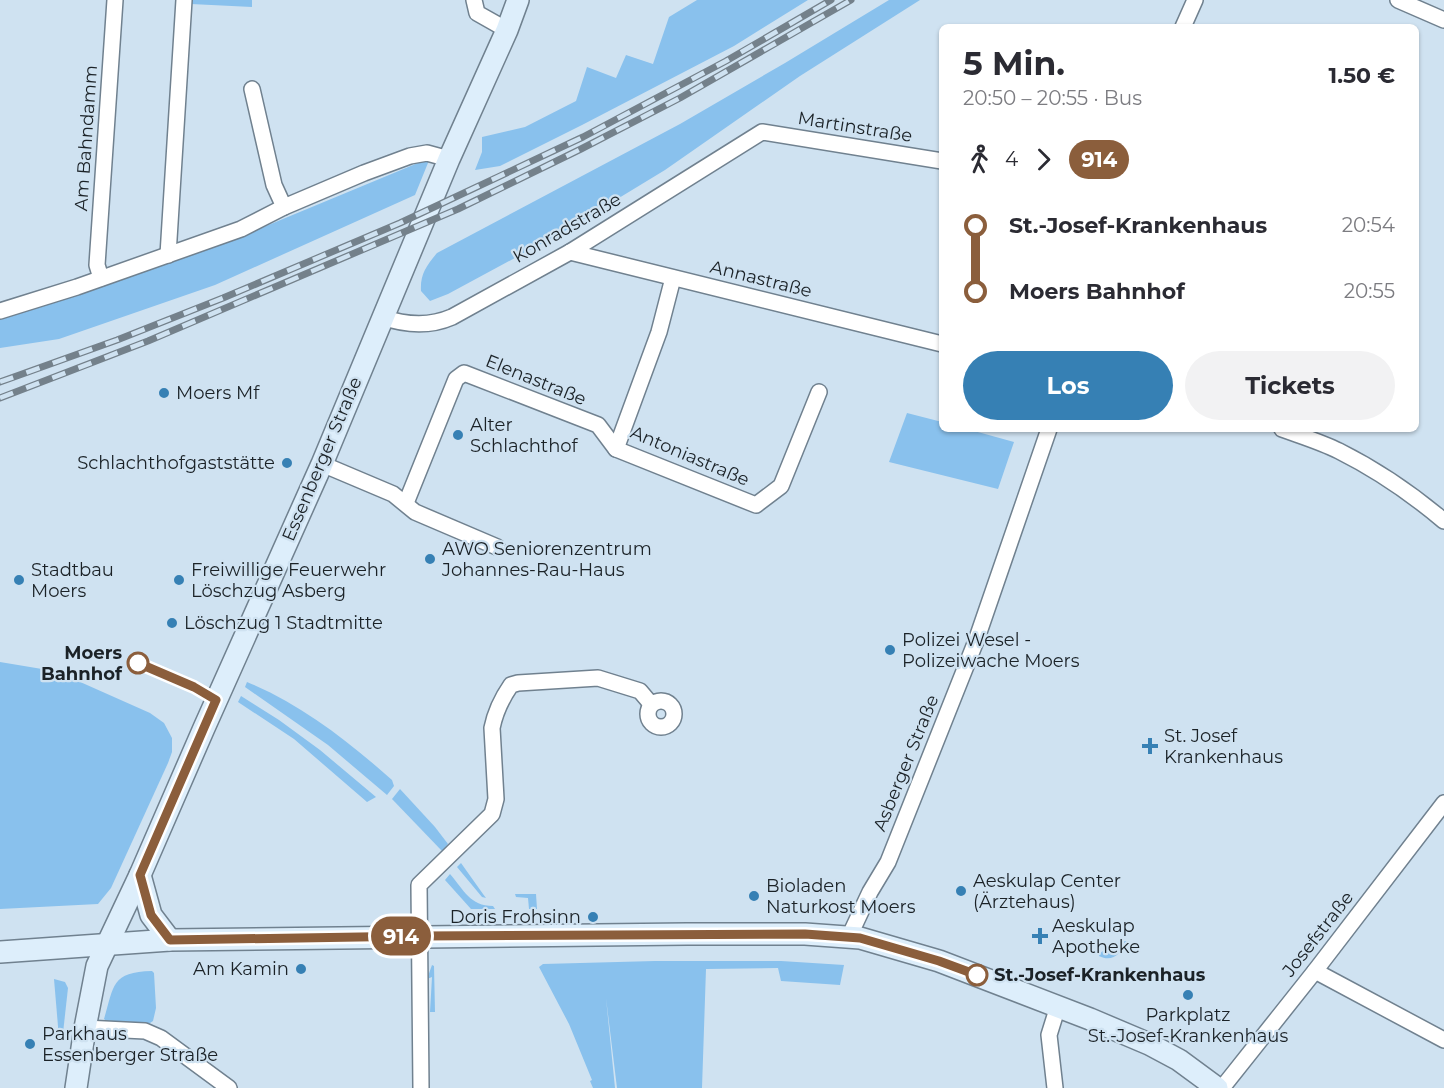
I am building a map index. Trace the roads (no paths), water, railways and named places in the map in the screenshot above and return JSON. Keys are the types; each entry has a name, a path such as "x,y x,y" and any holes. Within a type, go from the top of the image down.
{"main road":[{"name":"Essenberger Straße","path":"76,1088 95,974 322,464 382,317 518,0"},
{"path":"140,875 151,915 170,940"},
{"path":"3,950 170,940 420,936 805,934 860,938 939,961 1058,1006 1149,1044 1179,1060 1216,1088"}],"street":[{"name":"Am Bahndamm","path":"101,278 97,265 114,0"},
{"path":"168,255 184,0"},
{"path":"474,0 477,13 507,30"},
{"path":"1184,24 1196,0"},
{"path":"1398,0 1444,20"},
{"path":"252,89 274,185 284,207"},
{"name":"Martinstraße","path":"762,132 939,161"},
{"name":"Konradstraße","path":"382,317 396,322 437,324 452,318 570,252 762,132"},
{"path":"0,311 77,287 241,229 284,207 410,156 428,153 449,159"},
{"name":"Annastraße","path":"570,252 939,343"},
{"name":"Antoniastraße","path":"673,278 659,332 616,449 756,505 781,486 819,392"},
{"name":"Elenastraße","path":"405,503 456,379 464,373 598,425 616,449"},
{"name":"Asberger Straße","path":"849,937 870,892 888,862 976,641 1048,432"},
{"path":"1290,432 1337,450 1374,470 1413,495 1444,521"},
{"path":"322,464 393,494 415,512 497,547"},
{"path":"421,1088 420,885 492,814 496,806 492,728 494,718 511,685 598,678 640,691 651,704"},
{"name":"Josefstraße","path":"1222,1088 1444,803"},
{"path":"1315,971 1444,1040"},
{"path":"1055,1088 1049,1035 1058,1006"},
{"path":"85,1028 145,1031 161,1038 229,1088"}],"railway":[{"path":"0,382 117,340 223,298 400,223 583,137 726,61 831,0"},
{"path":"0,398 148,341 458,209 680,98 851,0"}],"place":[{"name":"Moers Mf","path":"164,393"},
{"name":"Alter Schlachthof","path":"458,435"},
{"name":"Schlachthofgaststätte","path":"287,463"},
{"name":"AWO Seniorenzentrum Johannes-Rau-Haus","path":"430,559"},
{"name":"Stadtbau Moers","path":"19,580"},
{"name":"Freiwillige Feuerwehr Löschzug Asberg","path":"179,580"},
{"name":"Löschzug 1 Stadtmitte","path":"172,623"},
{"name":"Polizei Wesel - Polizeiwache Moers","path":"890,650"},
{"name":"Moers Bahnhof","path":"138,663"},
{"name":"St. Josef Krankenhaus","path":"1150,746"},
{"name":"Aeskulap Center (Ärztehaus)","path":"961,891"},
{"name":"Bioladen Naturkost Moers","path":"754,896"},
{"name":"Doris Frohsinn","path":"593,917"},
{"name":"Aeskulap Apotheke","path":"1040,936"},
{"name":"Am Kamin","path":"301,969"},
{"name":"St.-Josef-Krankenhaus","path":"977,975"},
{"name":"Parkplatz St.-Josef-Krankenhaus","path":"1188,995"},
{"name":"Parkhaus Essenberger Straße","path":"30,1044"}]}
